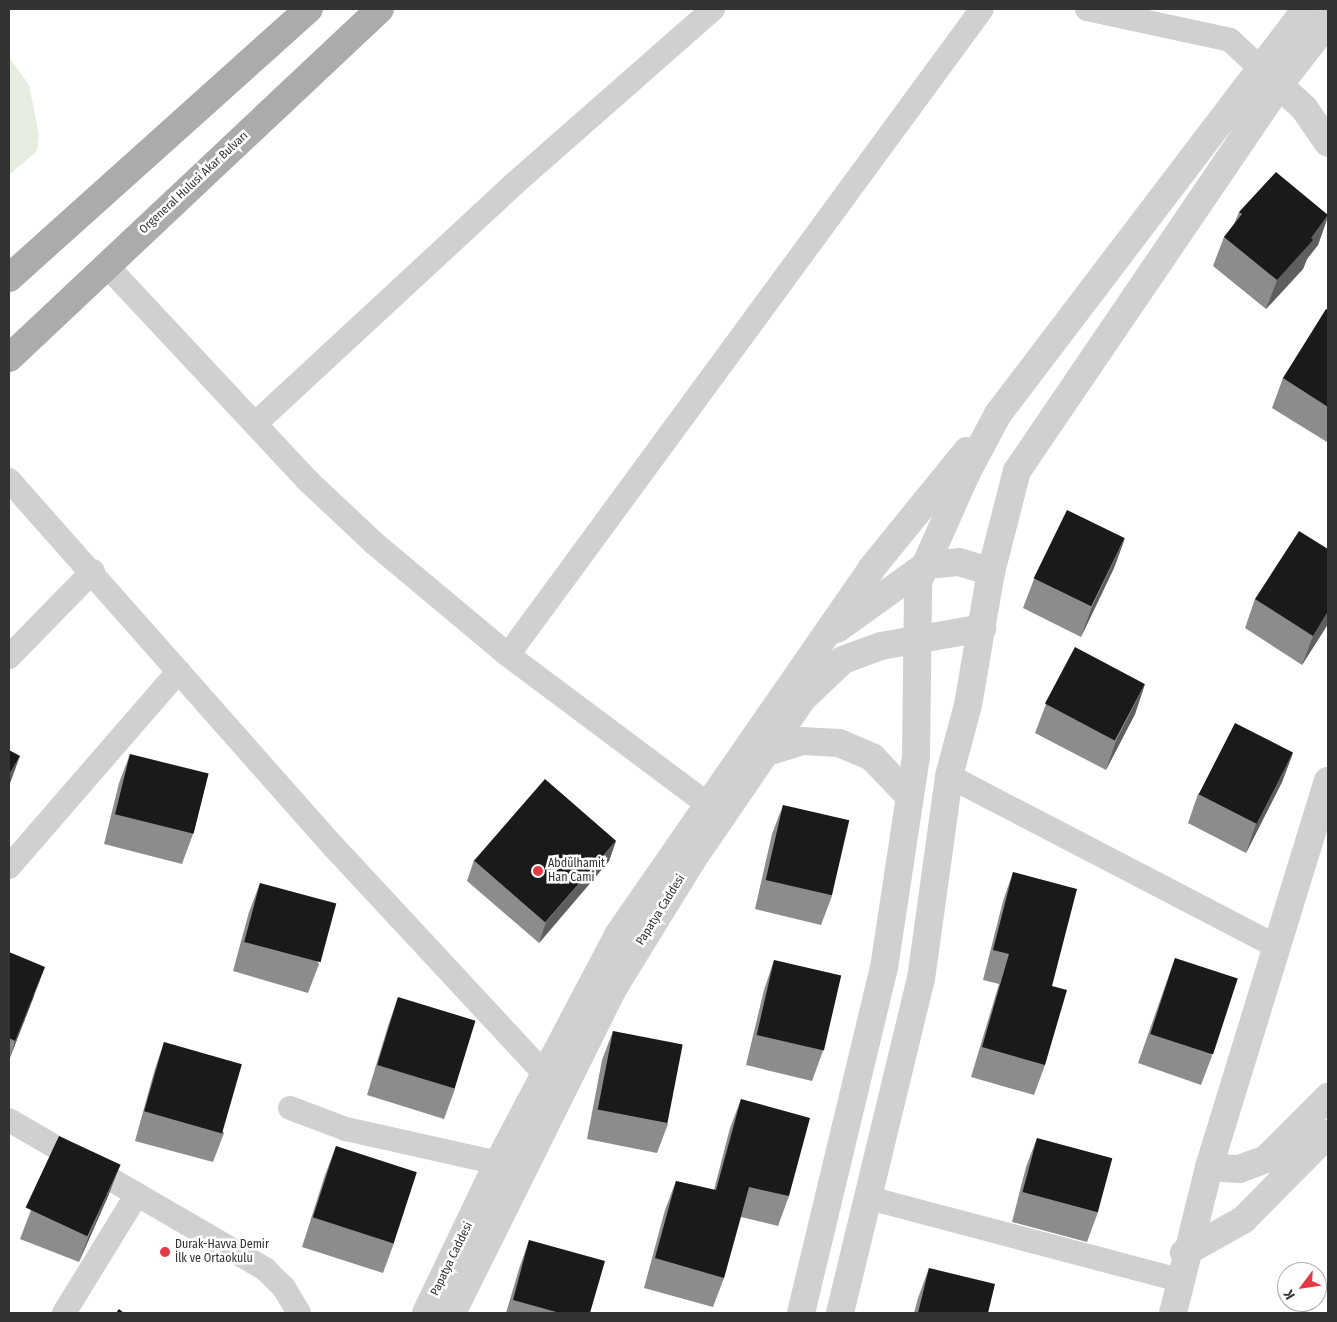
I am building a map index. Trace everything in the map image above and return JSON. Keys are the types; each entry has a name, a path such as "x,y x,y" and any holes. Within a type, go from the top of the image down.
{"main road":[{"path":"9,278 309,9"},
{"name":"Orgeneral Hulusi Akar Bulvarı","path":"9,358 380,9"}],"street":[{"path":"255,424 514,184 713,9"},
{"path":"508,655 982,9"},
{"path":"1087,9 1230,40 1280,84 1328,143"},
{"path":"800,1313 884,968 908,795 916,757 919,639 918,582 966,474 998,414 1259,67 1306,9"},
{"path":"840,1313 921,979 949,776 982,628 991,572 1017,471 1280,84 1328,22"},
{"path":"107,266 255,424 374,543 508,655 707,804"},
{"name":"Papatya Caddesi","path":"452,1313 545,1074 618,935 820,641 891,542 998,414"},
{"path":"9,480 93,571 179,672 333,846 545,1074"},
{"path":"820,641 926,565 959,562 991,572"},
{"path":"9,657 93,571"},
{"name":"Papatya Caddesi","path":"426,1313 648,931 803,698 843,660 881,646 982,628"},
{"path":"9,867 179,672"},
{"path":"767,752 802,741 839,743 879,762 908,795"},
{"path":"949,776 1277,947"},
{"path":"1173,1313 1184,1253 1209,1167 1328,781"},
{"path":"1209,1167 1239,1168 1266,1159 1328,1097"},
{"path":"290,1108 346,1129 510,1166"},
{"path":"9,1120 136,1196 265,1269 284,1288 299,1313"},
{"path":"1184,1253 1243,1220 1328,1134"},
{"path":"64,1313 136,1196"},
{"path":"869,1198 1179,1280"}],"shaded area":[{"path":"9,57 29,85 39,135 37,151 9,175"}],"building":[{"path":"1276,172 1328,215 1311,238 1313,240 1277,280 1224,237 1242,214 1239,212"},
{"path":"1326,309 1328,310 1328,407 1283,378"},
{"path":"1067,510 1125,538 1091,606 1034,578"},
{"path":"1299,531 1328,549 1328,611 1313,636 1255,599"},
{"path":"1075,647 1145,684 1115,741 1045,704"},
{"path":"1235,723 1293,753 1257,824 1199,794"},
{"path":"9,750 20,756 9,775"},
{"path":"130,754 209,774 194,834 115,814"},
{"name":"Abdülhamit Han Cami","path":"545,779 616,841 545,922 474,861"},
{"path":"783,805 849,820 832,895 766,880"},
{"path":"1013,872 1077,889 1052,986 1067,990 1045,1065 982,1047 1009,954 993,950"},
{"path":"260,883 336,903 321,962 244,942"},
{"path":"9,952 45,967 15,1041 9,1038"},
{"path":"1175,958 1238,978 1213,1054 1150,1034"},
{"path":"774,960 841,976 824,1051 757,1035"},
{"path":"398,997 475,1021 455,1089 377,1065"},
{"path":"613,1031 683,1045 667,1123 598,1110"},
{"path":"164,1042 242,1064 222,1134 144,1111"},
{"path":"741,1099 810,1118 789,1196 749,1187 724,1278 655,1258 676,1181 716,1190"},
{"path":"59,1136 121,1165 87,1236 26,1208"},
{"path":"1037,1138 1112,1158 1098,1212 1023,1192"},
{"path":"336,1146 417,1172 394,1244 313,1217"},
{"path":"529,1240 605,1261 590,1313 560,1313 513,1300"},
{"path":"929,1268 995,1284 988,1313 918,1313"},
{"path":"119,1309 124,1313 116,1313"}],"place":[{"name":"Abdülhamit Han Cami","path":"538,871"},
{"name":"Durak-Havva Demir İlk ve Ortaokulu","path":"165,1252"}]}
